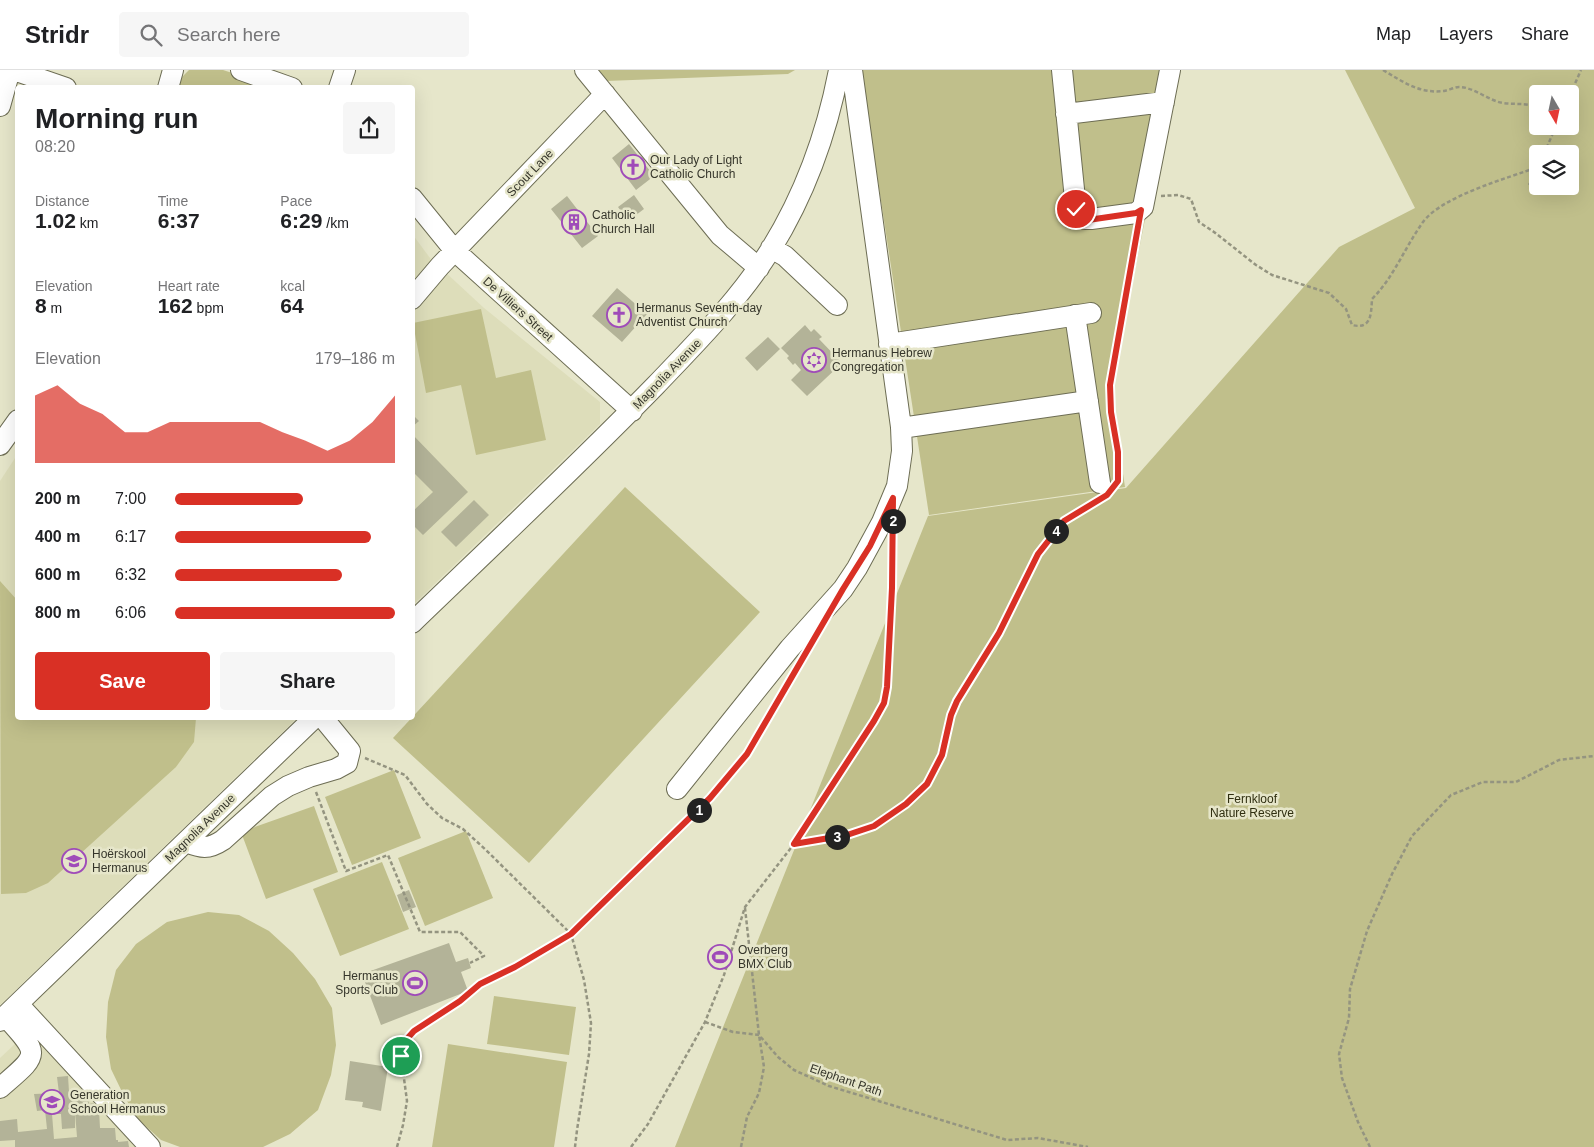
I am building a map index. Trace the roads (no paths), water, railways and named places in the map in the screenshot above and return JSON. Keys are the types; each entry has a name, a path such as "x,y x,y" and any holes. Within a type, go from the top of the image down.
{"street":[{"path":"0,106 10,70"},
{"path":"14,70 57,85"},
{"path":"169,85 174,70"},
{"path":"241,70 284,85"},
{"path":"340,85 345,70"},
{"path":"585,70 720,235 759,268"},
{"name":"Magnolia Avenue","path":"415,620 632,411 742,291 759,268 794,208 826,127 839,70"},
{"path":"676,789 790,648 843,589 870,546 893,498 901,463 901,428 852,70"},
{"path":"1062,70 1076,209 1080,216 1088,220 1136,213 1143,207 1170,70"},
{"name":"Scout Lane","path":"415,295 440,266 605,94"},
{"path":"1066,114 1164,102"},
{"path":"826,127 846,127 861,132"},
{"name":"De Villiers Street","path":"415,202 455,251 632,411"},
{"path":"771,248 785,256 837,305"},
{"path":"890,344 1083,314 1088,401 1107,489"},
{"path":"901,428 1088,401"},
{"path":"0,445 15,424"},
{"name":"Magnolia Avenue","path":"8,1014 312,720"},
{"path":"186,842 200,848 216,845 272,796 288,786 344,766 350,758 350,751 325,720"},
{"path":"0,1088 31,1060 32,1052 8,1014"},
{"path":"8,1014 150,1147"}],"place":[{"name":"Our Lady of Light Catholic Church","path":"633,167"},
{"name":"Catholic Church Hall","path":"574,222"},
{"name":"Hermanus Seventh-day Adventist Church","path":"619,315"},
{"name":"Hermanus Hebrew Congregation","path":"814,360"},
{"name":"Hoërskool Hermanus","path":"74,861"},
{"name":"Overberg BMX Club","path":"720,957"},
{"name":"Hermanus Sports Club","path":"415,983"},
{"name":"Generation School Hermanus","path":"52,1102"}],"park label":[{"name":"Fernkloof Nature Reserve","path":"1252,806"}]}
